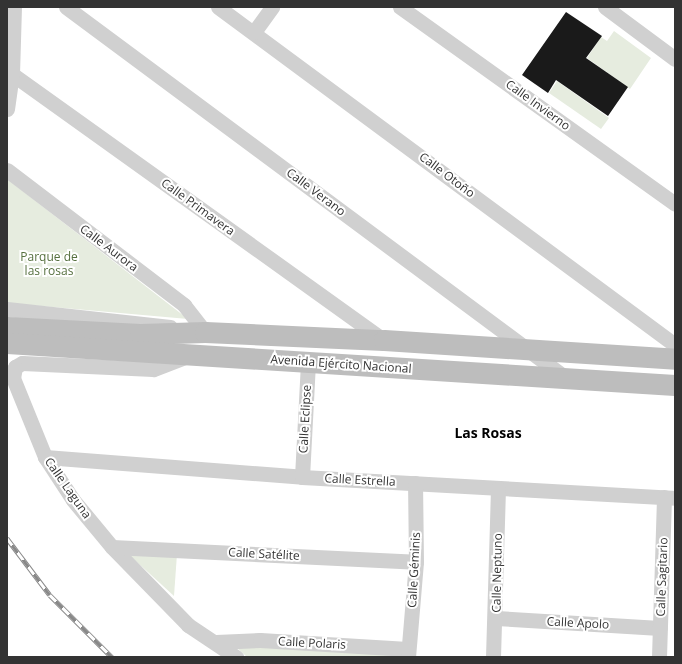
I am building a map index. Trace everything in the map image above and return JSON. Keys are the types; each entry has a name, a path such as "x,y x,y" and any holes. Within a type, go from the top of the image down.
{"main road":[{"name":"Avenida Ejército Nacional","path":"7,327 140,334 202,332 384,340 529,351 675,359"},
{"name":"Avenida Ejército Nacional","path":"7,343 675,385"}],"street":[{"path":"7,109 12,74 14,7"},
{"name":"Calle Verano","path":"66,7 566,378"},
{"name":"Calle Otoño","path":"218,7 254,32 675,345"},
{"path":"254,32 272,7"},
{"name":"Calle Invierno","path":"400,7 675,204"},
{"path":"605,7 675,59"},
{"name":"Calle Primavera","path":"12,74 384,340"},
{"name":"Calle Aurora","path":"7,170 184,305 202,332"},
{"path":"7,309 143,322 202,332"},
{"name":"Calle Laguna","path":"189,355 153,369 22,363 15,367 13,378 45,457 73,500 112,547 188,625 216,642 236,657"},
{"name":"Calle Eclipse","path":"302,477 308,361"},
{"name":"Calle Estrella","path":"45,457 302,477 670,498"},
{"name":"Calle Géminis","path":"408,653 416,562 415,483"},
{"name":"Calle Neptuno","path":"493,657 496,618 498,489"},
{"name":"Calle Sagitario","path":"659,657 670,498"},
{"name":"Calle Satélite","path":"112,547 416,562"},
{"name":"Calle Apolo","path":"496,618 660,628"},
{"name":"Calle Polaris","path":"216,642 260,640 408,653"}],"green space":[{"path":"614,31 651,58 630,89 587,58 601,37 607,41"},
{"path":"557,81 609,118 601,129 549,93"},
{"name":"Parque de las rosas","path":"7,179 188,319 7,303"},
{"path":"126,552 177,554 174,596"},
{"path":"235,646 406,651 405,657 247,657"}],"building":[{"path":"566,12 602,36 586,58 628,87 608,116 556,80 548,93 522,75"}],"railway":[{"path":"7,538 50,595 112,657"}],"district":[{"name":"Las Rosas","path":"488,433"}]}
